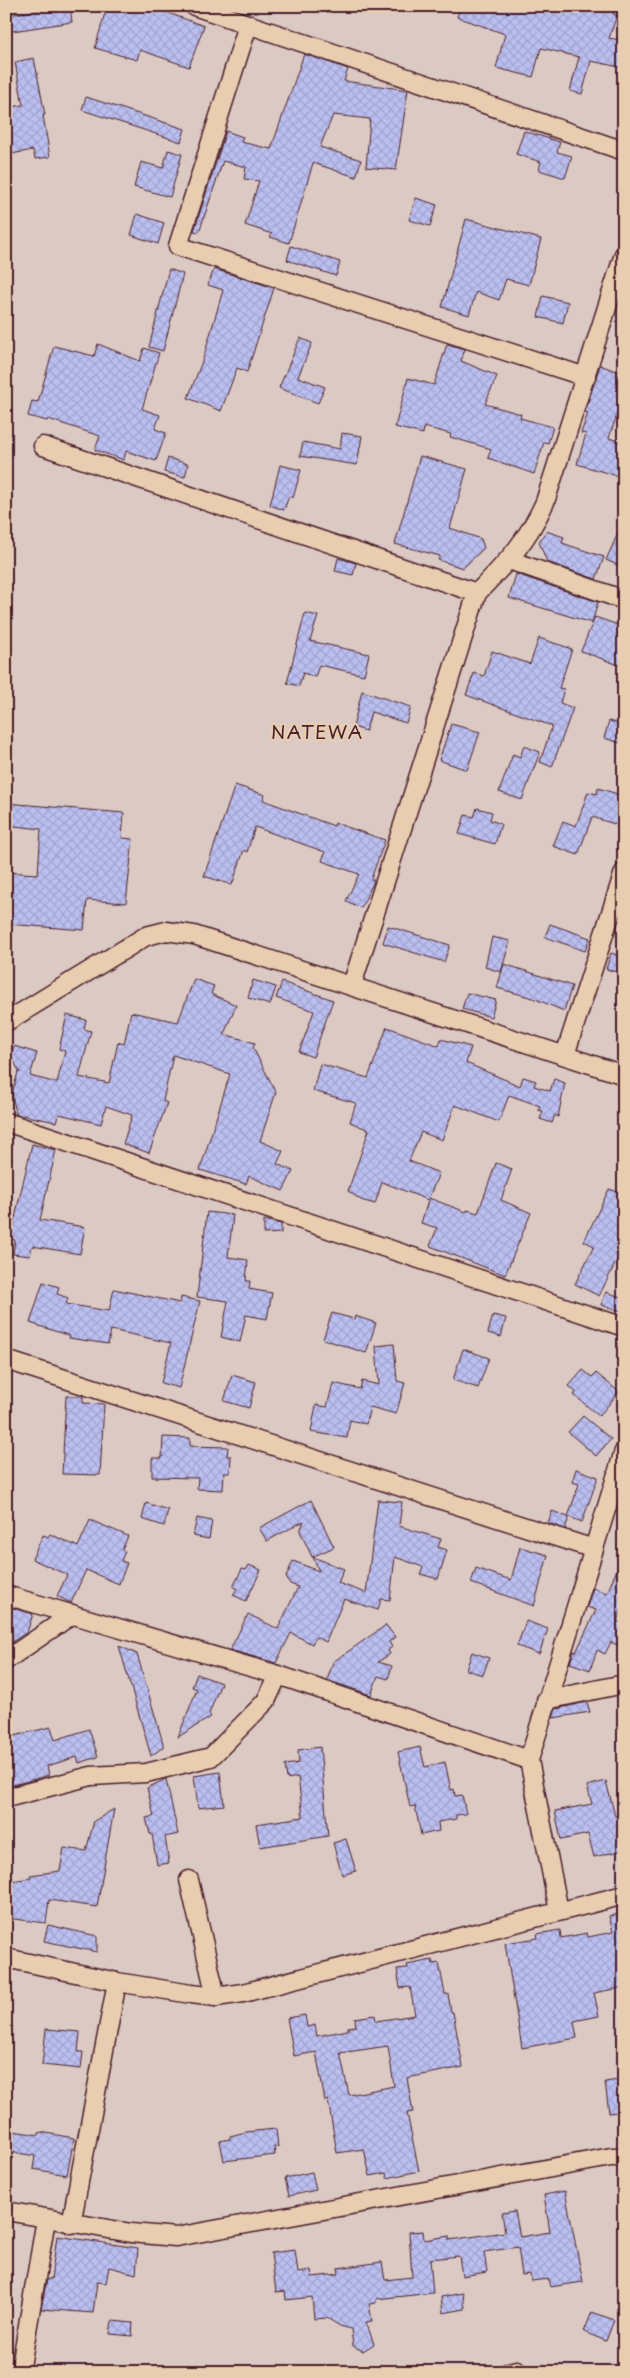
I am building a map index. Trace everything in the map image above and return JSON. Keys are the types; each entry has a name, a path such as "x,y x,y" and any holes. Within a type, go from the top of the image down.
{"street":[{"path":"194,6 624,151"},
{"path":"248,25 178,246 586,377"},
{"path":"352,985 476,594 509,560 533,529 545,502 624,254"},
{"path":"43,446 476,594"},
{"path":"509,560 624,600"},
{"path":"565,1055 624,872"},
{"path":"6,1022 146,936 166,931 194,935 624,1075"},
{"path":"6,1122 624,1327"},
{"path":"6,1360 594,1549"},
{"path":"559,1911 529,1760 624,1451"},
{"path":"6,1595 278,1676 529,1760"},
{"path":"6,1660 73,1614"},
{"path":"6,1798 91,1776 146,1773 211,1757 266,1701 278,1676"},
{"path":"546,1700 624,1684"},
{"path":"189,1880 216,1997"},
{"path":"6,1958 117,1982 216,1997 243,1993 624,1895"},
{"path":"71,2224 117,1982"},
{"path":"6,2211 71,2224 131,2233 176,2237 611,2157 624,2157"},
{"path":"20,2372 46,2219"}],"building":[{"path":"70,6 72,22 6,32 6,15"},
{"path":"107,6 149,6 204,26 189,67 140,50 137,60 95,48"},
{"path":"461,6 616,6 613,14 617,15 609,38 624,41 624,68 591,61 582,94 570,91 579,57 541,48 533,77 496,68 505,34 457,17"},
{"path":"304,54 348,69 344,81 408,90 396,170 366,167 370,119 333,115 320,147 361,160 356,177 313,163 289,243 270,237 272,234 245,225 259,181 244,179 246,167 223,161 199,232 194,231 226,131 243,137 241,142 271,149"},
{"path":"34,58 45,115 43,115 50,157 35,159 33,150 6,155 6,108 23,105 15,62"},
{"path":"86,97 185,129 181,142 82,110"},
{"path":"524,131 560,142 557,152 572,156 565,178 539,170 541,162 516,154"},
{"path":"168,150 182,154 170,197 134,187 141,162 163,168"},
{"path":"416,198 437,205 430,226 409,220"},
{"path":"137,214 164,223 158,244 131,235"},
{"path":"466,219 541,239 529,285 506,279 499,300 476,292 469,315 442,307"},
{"path":"291,246 340,262 336,276 287,260"},
{"path":"169,269 183,274 163,351 149,347"},
{"path":"214,269 274,288 247,372 237,368 221,411 188,398 203,359 223,290 208,285"},
{"path":"543,296 568,302 563,323 538,317"},
{"path":"300,338 312,343 298,377 325,387 318,403 279,388"},
{"path":"98,344 140,361 144,348 159,353 142,409 160,415 155,429 166,433 156,461 126,451 124,460 95,450 100,436 48,419 47,421 28,416 32,401 38,402 54,346 94,356"},
{"path":"447,344 465,349 461,361 497,376 485,404 521,414 520,418 553,427 548,443 544,442 534,474 488,458 491,449 450,437 451,434 424,427 423,434 395,427 408,378 434,385"},
{"path":"600,365 624,374 624,394 609,438 624,443 618,460 624,461 624,478 577,464 586,434 581,433 588,413 585,412"},
{"path":"342,433 362,436 357,465 300,456 303,442 340,449"},
{"path":"420,456 467,469 450,528 481,539 484,548 463,568 438,560 440,556 395,544"},
{"path":"168,458 188,464 185,477 164,472"},
{"path":"280,465 301,470 293,498 289,496 284,510 270,505"},
{"path":"624,520 624,568 606,560"},
{"path":"546,531 564,537 562,543 604,557 596,579 547,562 539,542"},
{"path":"338,558 356,563 353,575 335,571"},
{"path":"516,574 598,602 592,623 509,598"},
{"path":"305,613 318,616 310,641 369,654 364,675 319,665 315,677 303,673 299,686 287,683"},
{"path":"595,617 624,627 624,667 581,651"},
{"path":"539,638 572,649 559,688 564,689 560,703 573,708 552,767 540,762 552,726 466,695 474,673 484,676 492,651 530,664"},
{"path":"362,691 411,707 406,723 371,712 366,731 353,727"},
{"path":"609,721 624,725 624,744 604,738"},
{"path":"451,724 480,732 467,770 439,760"},
{"path":"524,746 540,752 522,800 499,792 513,754 520,757"},
{"path":"235,785 265,795 263,800 334,826 335,823 385,840 371,879 374,880 373,883 361,908 346,901 359,874 322,861 325,852 255,827 247,852 244,850 232,885 204,876"},
{"path":"598,788 624,796 624,827 592,817 578,855 553,846 563,821 576,826 588,792 597,794"},
{"path":"6,803 124,813 122,838 133,839 126,903 87,900 84,930 6,924 6,872 38,874 41,829 6,825"},
{"path":"477,808 492,812 490,820 501,824 495,844 459,834 465,815 474,817"},
{"path":"550,924 590,938 585,951 545,937"},
{"path":"388,926 450,945 444,962 383,943"},
{"path":"492,937 510,941 501,972 485,967"},
{"path":"611,953 624,957 624,974 606,969"},
{"path":"504,964 572,986 564,1011 533,998 497,988"},
{"path":"194,979 214,986 211,994 236,1005 224,1034 255,1043 253,1048 276,1092 260,1141 283,1151 277,1164 293,1171 283,1191 249,1176 246,1184 200,1170 230,1074 173,1055 163,1101 167,1103 149,1153 123,1144 132,1115 106,1106 101,1124 59,1114 56,1122 16,1114 12,1094 18,1072 20,1073 11,1056 14,1046 37,1053 30,1076 57,1083 65,1051 59,1049 67,1015 86,1020 84,1029 91,1031 79,1077 109,1083 118,1042 124,1044 131,1012 178,1022"},
{"path":"253,980 276,987 270,1005 248,998"},
{"path":"282,982 333,1000 313,1057 299,1052 314,1011 276,998"},
{"path":"467,993 496,1000 491,1017 462,1009"},
{"path":"387,1027 439,1046 441,1039 471,1047 466,1063 520,1086 523,1077 536,1081 534,1086 550,1091 554,1079 565,1083 558,1117 555,1115 552,1123 540,1119 543,1111 538,1110 540,1106 509,1095 499,1122 455,1105 442,1140 421,1132 409,1161 439,1173 428,1200 382,1182 375,1204 361,1200 348,1191 369,1130 350,1122 356,1103 313,1091 320,1064 368,1078"},
{"path":"32,1144 56,1150 40,1220 85,1227 80,1254 32,1246 30,1256 13,1254 15,1240 10,1239"},
{"path":"496,1163 512,1169 501,1200 531,1213 505,1275 430,1246 437,1228 421,1223 429,1198 466,1212 467,1210 478,1213"},
{"path":"609,1189 624,1194 624,1246 599,1296 575,1284 594,1246 584,1241"},
{"path":"207,1212 233,1215 228,1257 248,1260 246,1281 250,1281 249,1289 272,1293 267,1319 246,1315 240,1342 221,1337 228,1301 197,1297"},
{"path":"264,1220 281,1224 281,1233 264,1234"},
{"path":"43,1282 59,1287 57,1294 68,1298 66,1304 109,1311 114,1289 180,1303 181,1297 200,1301 179,1388 161,1383 171,1343 111,1330 108,1344 69,1338 70,1336 30,1323"},
{"path":"606,1292 624,1298 624,1312 601,1305"},
{"path":"332,1313 354,1319 355,1316 376,1323 366,1353 323,1339"},
{"path":"493,1315 506,1318 501,1337 488,1333"},
{"path":"394,1344 397,1381 405,1383 396,1414 370,1407 366,1424 350,1420 347,1438 311,1432 316,1405 327,1407 333,1383 360,1389 362,1381 379,1385 376,1346"},
{"path":"463,1349 489,1358 478,1388 453,1380"},
{"path":"583,1370 592,1377 596,1373 619,1392 599,1416 574,1395 576,1392 569,1386"},
{"path":"232,1375 256,1382 249,1408 224,1401"},
{"path":"66,1396 83,1396 83,1403 104,1404 100,1475 62,1474"},
{"path":"583,1416 611,1439 596,1456 568,1432"},
{"path":"163,1437 190,1438 190,1446 228,1447 227,1456 231,1456 230,1473 224,1473 223,1490 197,1489 198,1478 152,1477 152,1458 162,1458"},
{"path":"576,1469 598,1477 582,1522 569,1517 565,1529 548,1523 552,1511 568,1517 579,1484 572,1482"},
{"path":"311,1500 334,1547 312,1557 300,1531 304,1521 267,1541 259,1528"},
{"path":"378,1500 402,1502 399,1526 441,1539 438,1547 447,1550 438,1579 420,1574 423,1567 395,1557 390,1600 381,1599 378,1610 344,1599 326,1642 316,1637 312,1644 291,1633 276,1663 230,1650 248,1614 278,1629 298,1587 290,1584 286,1577 293,1561 319,1571 313,1557 344,1569 338,1583 366,1593"},
{"path":"146,1503 168,1510 164,1526 142,1519"},
{"path":"197,1518 212,1521 209,1539 193,1536"},
{"path":"90,1520 128,1536 122,1550 125,1551 121,1561 127,1563 119,1584 86,1570 71,1603 57,1596 67,1575 32,1559 43,1535 48,1537 50,1534 78,1547"},
{"path":"520,1547 548,1555 534,1606 471,1583 476,1568 511,1580"},
{"path":"624,1553 624,1604 617,1621 624,1624 624,1648 611,1642 605,1654 597,1650 590,1670 570,1663 574,1651 576,1652 596,1610 587,1607 593,1588 607,1593"},
{"path":"249,1565 261,1570 246,1601 233,1595 237,1589 233,1587 242,1569 246,1570"},
{"path":"6,1606 33,1614 27,1632 6,1646"},
{"path":"526,1621 548,1629 539,1654 517,1646"},
{"path":"386,1625 395,1637 389,1642 392,1647 388,1650 390,1654 378,1662 392,1666 388,1679 378,1676 371,1695 327,1680 333,1662"},
{"path":"119,1646 137,1654 163,1743 163,1747 151,1756"},
{"path":"472,1652 489,1658 483,1675 466,1670"},
{"path":"197,1674 221,1683 209,1714 211,1717 178,1737 197,1689 192,1687"},
{"path":"587,1702 590,1712 553,1718 556,1709"},
{"path":"51,1727 55,1740 89,1729 98,1757 79,1763 77,1757 47,1766 49,1775 6,1787 6,1738"},
{"path":"320,1747 328,1836 260,1847 256,1824 303,1817 298,1777 287,1779 285,1765 299,1763 298,1750"},
{"path":"420,1747 425,1767 445,1762 451,1790 454,1789 455,1796 462,1795 466,1814 456,1815 456,1819 438,1822 439,1831 421,1835 415,1806 410,1807 398,1752"},
{"path":"220,1772 224,1805 198,1808 194,1776"},
{"path":"166,1779 178,1834 165,1837 169,1863 157,1865 152,1834 150,1834 146,1818 154,1816 147,1788"},
{"path":"606,1781 615,1816 624,1814 624,1850 594,1857 588,1834 561,1840 555,1811 592,1804 587,1786"},
{"path":"114,1809 97,1907 49,1900 46,1923 6,1918 6,1892 13,1893 11,1881 31,1878 30,1875 60,1871 64,1848 86,1851 94,1821"},
{"path":"346,1839 356,1871 342,1875 333,1843"},
{"path":"624,1913 624,1987 594,1993 599,2016 574,2021 577,2038 522,2048 505,1943 538,1938 537,1934 560,1930 561,1938 587,1933 588,1937 613,1932 609,1916"},
{"path":"48,1925 97,1936 97,1952 44,1941"},
{"path":"432,1960 433,1964 439,1963 445,1994 448,1994 451,2012 453,2012 463,2067 407,2078 413,2112 407,2113 419,2171 387,2178 386,2173 370,2176 364,2149 337,2153 328,2100 325,2101 316,2052 294,2056 287,2018 305,2015 307,2027 315,2025 317,2036 348,2030 348,2027 356,2026 355,2018 375,2015 376,2021 415,2015 410,1987 400,1988 397,1969 408,1968 407,1965","holes":["388,2046 394,2086 349,2095 340,2053"]},
{"path":"46,2029 80,2032 78,2052 83,2052 81,2069 42,2065"},
{"path":"624,2079 624,2111 609,2113 605,2082"},
{"path":"276,2129 278,2147 274,2147 275,2155 224,2161 220,2141 246,2132"},
{"path":"6,2130 39,2135 40,2132 74,2138 67,2175 33,2169 35,2156 6,2151"},
{"path":"312,2172 316,2190 289,2196 285,2178"},
{"path":"565,2191 583,2282 550,2287 548,2279 531,2281 530,2274 522,2275 518,2247 484,2252 487,2272 462,2276 459,2256 430,2259 433,2293 376,2299 376,2303 369,2304 372,2321 366,2322 374,2344 363,2351 353,2346 351,2329 340,2326 327,2318 314,2319 312,2297 286,2300 285,2291 276,2292 271,2253 295,2250 298,2273 311,2271 312,2277 339,2274 338,2268 382,2262 385,2280 412,2277 409,2232 423,2231 424,2240 449,2236 449,2240 505,2232 502,2213 515,2211 520,2237 550,2232 544,2195"},
{"path":"57,2236 138,2248 136,2274 109,2267 106,2283 97,2282 93,2313 41,2309 47,2279 51,2279"},
{"path":"463,2293 465,2309 443,2313 441,2297"},
{"path":"592,2312 614,2320 606,2341 584,2332"},
{"path":"112,2321 133,2323 132,2336 110,2334"}],"district":[{"name":"NATEWA","path":"317,732"}]}
